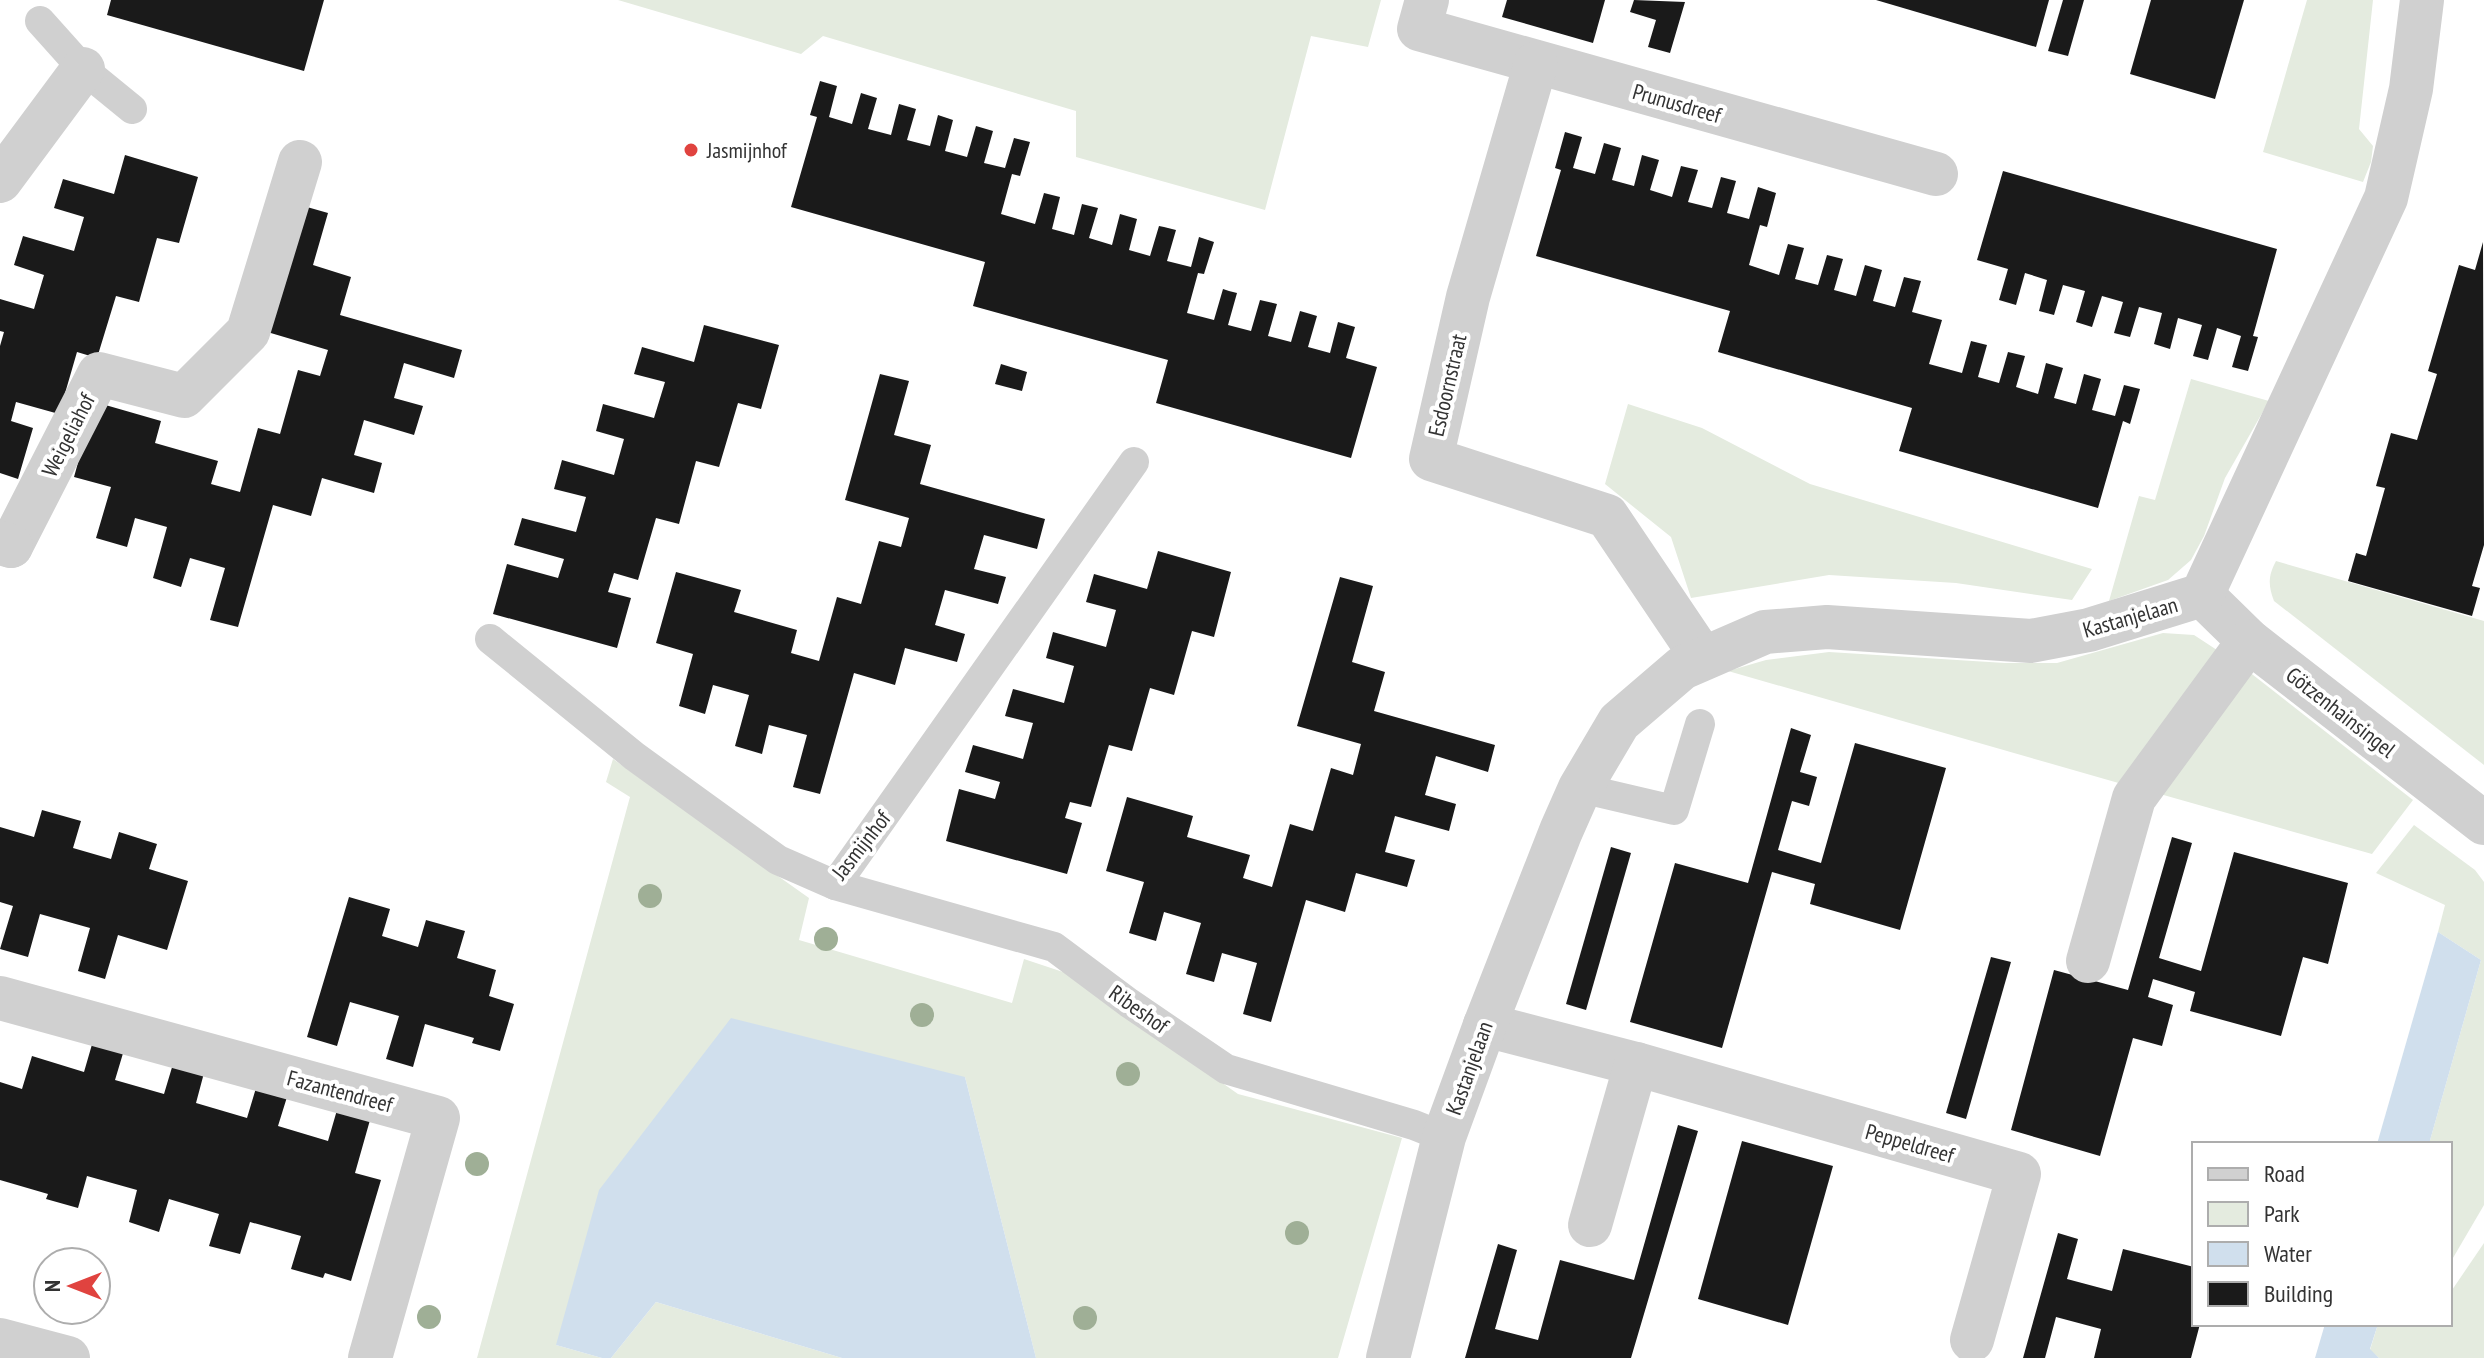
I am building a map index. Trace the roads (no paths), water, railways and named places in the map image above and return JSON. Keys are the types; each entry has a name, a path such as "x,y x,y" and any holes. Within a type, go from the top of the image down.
{"street":[{"name":"Kastanjelaan","path":"1388,1358 1444,1137 1485,1025 1580,788 1619,722 1682,668 1765,632 1827,627 2031,641 2089,630 2202,595 2386,198 2411,89 2422,0"},
{"name":"Prunusdreef","path":"1423,14 1536,63 1936,174"},
{"name":"Esdoornstraat","path":"1536,63 1468,297 1431,459 1607,516 1702,657"},
{"path":"0,181 83,69"},
{"name":"Weigeliahof","path":"6,544 99,374 184,396 248,332 300,162"},
{"name":"Götzenhainsingel","path":"2202,595 2249,641 2484,823"},
{"path":"2088,961 2134,798 2249,641"},
{"name":"Fazantendreef","path":"0,998 438,1118 370,1358"},
{"name":"Peppeldreef","path":"1485,1025 1636,1064 2019,1174 1972,1340"},
{"path":"1590,1225 1636,1064"},
{"path":"0,1340 68,1358"}],"lane":[{"path":"40,21 83,69 132,109"},
{"name":"Jasmijnhof","path":"490,639 634,756 778,860 835,885 1134,462"},
{"path":"1580,788 1674,810 1700,724"},
{"name":"Ribeshof","path":"835,885 1054,947 1226,1069 1414,1125 1444,1137"}],"water":[{"path":"2438,932 2481,960 2430,1142 2378,1142"},
{"path":"731,1018 965,1077 1036,1358 842,1358 656,1302 611,1358 556,1345 599,1190"},
{"path":"2324,1326 2377,1326 2370,1349 2379,1358 2315,1358"}],"place":[{"name":"Jasmijnhof","path":"691,150"}]}
